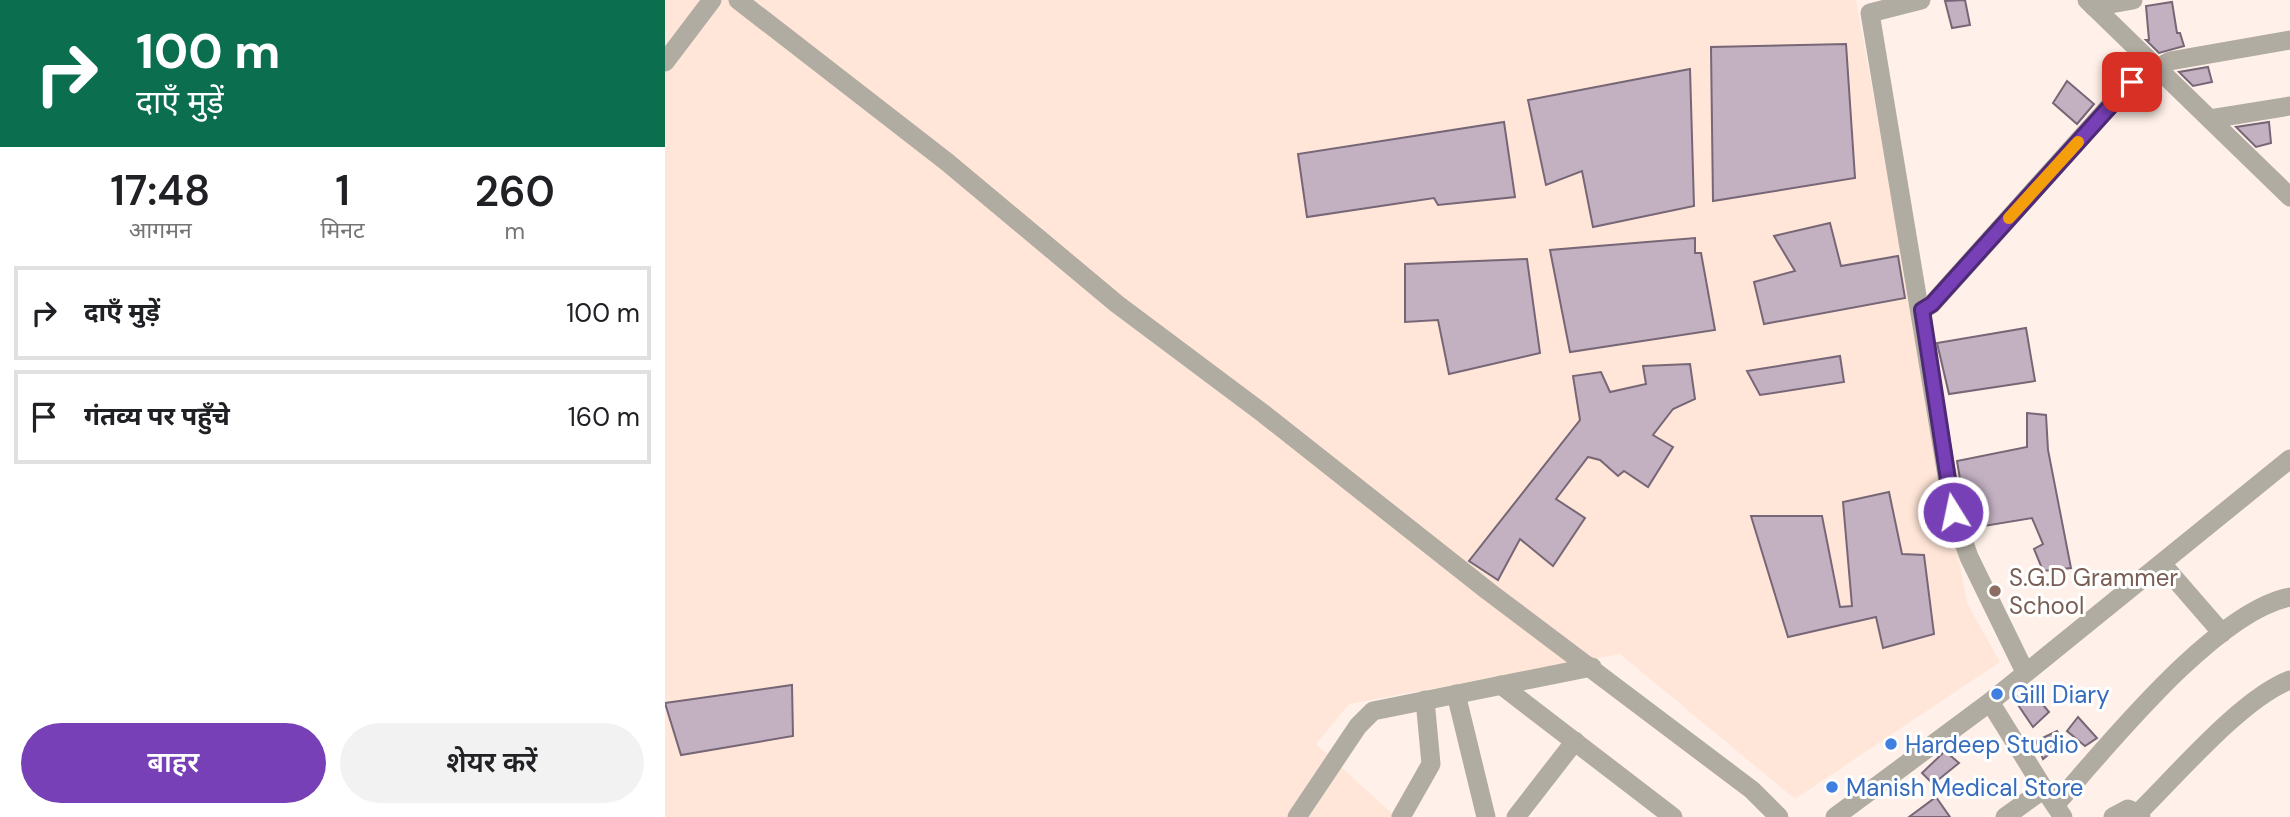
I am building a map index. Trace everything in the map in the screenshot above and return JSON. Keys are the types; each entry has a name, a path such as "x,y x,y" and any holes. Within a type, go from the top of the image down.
{"street":[{"path":"665,62 712,0"},
{"path":"738,0 947,162 1117,304 1264,414 1487,591 1592,667 1752,790 1779,817"},
{"path":"1921,0 1870,13 1922,310 1953,512 1969,557 2025,672"},
{"path":"2090,4 2133,0"},
{"path":"2090,4 2290,197"},
{"path":"1922,310 1932,304 2153,65 2290,40"},
{"path":"2210,120 2290,106"},
{"path":"1835,817 1990,702 2163,565 2290,459"},
{"path":"2163,565 2222,633"},
{"path":"2005,817 2054,804 2173,677 2222,633 2256,611 2290,597"},
{"path":"1297,817 1364,718 1373,711 1592,667"},
{"path":"2113,817 2128,809 2139,815 2246,707 2268,690 2290,680"},
{"path":"1501,685 1673,817"},
{"path":"1455,694 1486,817"},
{"path":"1401,817 1431,765 1425,700"},
{"path":"1990,702 2054,804"},
{"path":"1516,817 1574,741"}],"shaded area":[{"path":"665,0 1856,0 1967,603 2000,662 1795,799 1620,654 1349,704 1316,744 1396,817 665,817"}],"building":[{"path":"1965,0 1970,25 1952,28 1945,1"},
{"path":"2172,2 2177,33 2180,33 2184,46 2159,53 2146,40 2149,40 2146,6"},
{"path":"1846,44 1855,178 1713,201 1711,47"},
{"path":"2208,67 2212,82 2193,86 2179,72"},
{"path":"1690,69 1694,206 1593,227 1582,171 1546,185 1528,100"},
{"path":"2067,81 2094,104 2077,124 2053,103"},
{"path":"1504,122 1515,197 1438,205 1434,198 1307,217 1298,154"},
{"path":"2269,122 2271,143 2256,147 2236,127"},
{"path":"1830,223 1841,266 1898,256 1905,298 1764,324 1754,282 1795,271 1774,236"},
{"path":"1695,238 1695,253 1701,253 1715,330 1570,352 1550,250"},
{"path":"1527,259 1540,353 1449,374 1438,320 1405,322 1405,264"},
{"path":"2026,328 2035,381 1949,394 1937,343"},
{"path":"1840,356 1844,382 1760,395 1747,371"},
{"path":"1690,364 1695,399 1673,409 1653,435 1673,447 1648,487 1624,471 1618,476 1600,460 1588,457 1556,499 1585,518 1553,566 1520,539 1498,580 1469,561 1580,420 1573,376 1601,372 1610,392 1646,384 1643,366"},
{"path":"2027,413 2046,415 2048,450 2071,568 2043,571 2034,549 2043,544 2032,518 1972,528 1965,509 1957,461 2027,447"},
{"path":"1889,492 1902,554 1924,555 1934,634 1883,648 1876,617 1788,637 1751,516 1822,516 1840,607 1852,606 1843,502"},
{"path":"792,685 793,736 681,755 665,703"},
{"path":"2029,688 2049,712 2033,727 2014,699"},
{"path":"2078,717 2097,738 2085,746 2067,731"},
{"path":"2057,731 2064,742 2043,759 2036,741"},
{"path":"1945,751 1959,763 1933,784 1922,773"},
{"path":"1936,797 1950,817 1909,817"}],"slow traffic":[{"path":"2009,218 2078,142"}],"place":[{"name":"S.G.D Grammer School","path":"1995,591"},
{"name":"Gill Diary","path":"1997,694"},
{"name":"Hardeep Studio","path":"1891,744"},
{"name":"Manish Medical Store","path":"1832,787"}],"route":[{"path":"1953,512 1922,310 1932,304 2132,82"}]}
